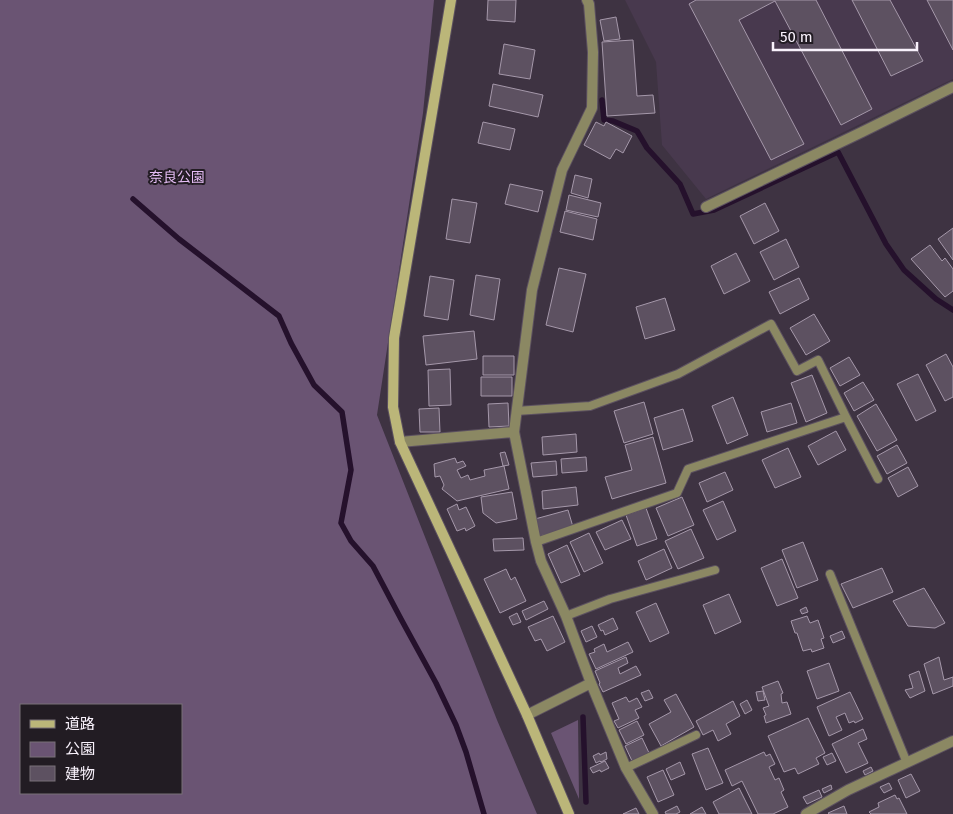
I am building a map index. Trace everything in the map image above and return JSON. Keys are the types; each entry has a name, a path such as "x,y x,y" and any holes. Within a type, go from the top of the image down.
{"street":[{"path":"451,0 394,338 394,407 400,442 528,715 569,814"},
{"path":"587,0 593,52 592,108 562,170 532,290 514,432 541,561 566,616 626,768 653,814"},
{"path":"706,206 953,87"},
{"path":"400,442 514,432"},
{"path":"528,715 591,683"},
{"path":"806,814 848,790 953,741"}],"lane":[{"path":"516,411 590,406 678,374 771,324 797,371 818,360 878,479"},
{"path":"536,542 677,493 688,469 846,417"},
{"path":"566,616 610,599 715,570"},
{"path":"830,574 907,763"},
{"path":"626,768 696,735"}],"shaded area":[{"path":"625,0 953,0 953,79 706,199 662,145 656,62"}],"green space":[{"name":"奈良公園","path":"0,0 434,0 423,113 377,415 497,720 537,814 0,814"},
{"path":"578,720 579,799 551,733"}],"building":[{"path":"488,0 516,0 515,22 487,20"},
{"path":"696,0 816,0 872,109 841,125 775,1 739,20 804,144 771,160 689,4"},
{"path":"852,0 890,0 923,61 891,76"},
{"path":"927,0 953,0 953,50"},
{"path":"616,17 620,39 604,41 600,20"},
{"path":"633,40 637,96 653,95 655,113 607,116 602,42"},
{"path":"504,44 535,50 530,79 499,74"},
{"path":"493,84 543,95 538,117 489,106"},
{"path":"483,122 515,129 510,150 478,143"},
{"path":"596,122 604,126 606,122 632,136 623,153 616,149 610,159 584,145"},
{"path":"575,175 592,179 588,198 571,193"},
{"path":"510,184 543,191 538,212 505,204"},
{"path":"569,195 601,203 598,217 566,210"},
{"path":"452,199 477,203 470,243 446,239"},
{"path":"765,203 779,231 754,244 740,216"},
{"path":"565,211 597,219 593,240 560,232"},
{"path":"953,228 953,260 938,239"},
{"path":"786,239 799,267 774,280 760,252"},
{"path":"930,245 942,261 945,258 953,269 953,291 945,297 911,259"},
{"path":"736,253 750,281 724,294 711,266"},
{"path":"559,268 586,274 573,332 546,325"},
{"path":"476,275 500,279 494,320 470,315"},
{"path":"430,276 454,280 448,320 424,316"},
{"path":"799,278 809,299 780,314 769,292"},
{"path":"665,298 675,330 645,339 636,307"},
{"path":"814,314 830,341 806,355 790,328"},
{"path":"474,331 477,359 426,365 423,336"},
{"path":"946,354 953,367 953,397 945,401 926,365"},
{"path":"483,356 514,356 514,375 483,375"},
{"path":"849,357 860,375 840,386 830,368"},
{"path":"450,369 451,405 429,406 428,370"},
{"path":"918,374 936,411 916,421 897,384"},
{"path":"812,375 827,413 806,422 791,383"},
{"path":"481,377 512,377 512,396 481,396"},
{"path":"863,382 874,400 854,411 844,393"},
{"path":"733,397 748,435 727,444 712,406"},
{"path":"644,402 653,434 624,443 614,411"},
{"path":"508,403 509,426 489,427 488,404"},
{"path":"791,403 797,423 767,432 761,412"},
{"path":"876,404 897,440 877,451 857,416"},
{"path":"439,408 440,432 420,432 419,409"},
{"path":"683,409 693,441 663,450 654,418"},
{"path":"836,431 846,450 818,465 808,446"},
{"path":"576,434 577,452 543,455 542,437"},
{"path":"653,437 666,483 612,499 605,477 632,470 625,445"},
{"path":"897,445 907,463 887,474 877,456"},
{"path":"788,448 801,477 775,488 762,460"},
{"path":"505,452 509,465 503,466 500,453"},
{"path":"586,457 587,471 562,473 561,459"},
{"path":"455,458 457,463 463,461 466,466 457,470 461,478 468,475 470,480 485,476 484,470 504,466 509,489 457,501 442,489 444,485 440,476 435,477 434,464"},
{"path":"556,461 557,475 533,477 531,463"},
{"path":"908,467 918,486 898,497 888,478"},
{"path":"725,472 733,490 707,502 699,483"},
{"path":"576,487 578,505 543,509 542,491"},
{"path":"512,492 517,519 496,523 483,513 481,497"},
{"path":"682,497 694,525 668,536 656,508"},
{"path":"723,501 736,531 717,540 703,510"},
{"path":"457,504 459,510 466,507 475,526 466,531 465,528 457,531 447,509"},
{"path":"646,508 657,539 637,546 626,515"},
{"path":"568,510 573,527 540,536 535,519"},
{"path":"622,520 631,539 605,550 596,532"},
{"path":"691,529 704,558 678,569 665,541"},
{"path":"589,533 603,563 584,572 570,542"},
{"path":"523,538 524,550 494,551 493,539"},
{"path":"803,542 818,580 797,588 782,550"},
{"path":"567,545 580,575 561,583 548,554"},
{"path":"664,549 672,568 646,580 638,561"},
{"path":"782,559 798,598 777,606 761,568"},
{"path":"882,568 893,592 853,608 841,584"},
{"path":"506,569 511,580 515,577 526,601 500,613 484,579"},
{"path":"924,588 945,623 935,628 908,626 893,601"},
{"path":"729,594 741,622 715,634 703,605"},
{"path":"544,601 548,609 526,620 522,611"},
{"path":"656,603 669,633 650,642 636,612"},
{"path":"806,607 808,612 802,614 800,610"},
{"path":"517,613 521,622 513,625 509,617"},
{"path":"553,616 565,642 547,651 541,639 535,641 528,627"},
{"path":"807,616 810,623 818,620 824,638 821,639 824,648 812,652 811,649 803,651 791,621"},
{"path":"613,618 618,629 605,635 598,625"},
{"path":"592,626 597,637 586,642 581,631"},
{"path":"842,631 845,638 833,643 830,636"},
{"path":"628,642 633,652 596,669 589,654 595,652 594,649 604,644 607,652"},
{"path":"626,657 628,663 618,668 620,674 636,666 641,675 603,692 595,671"},
{"path":"939,657 944,680 953,677 953,686 933,694 924,664"},
{"path":"829,663 839,691 817,699 807,671"},
{"path":"919,671 925,691 910,698 905,690 913,688 909,675"},
{"path":"778,681 783,693 781,694 782,703 787,702 791,714 766,723 764,716 766,715 763,708 769,706 762,687"},
{"path":"649,690 653,698 645,701 641,693"},
{"path":"763,691 765,700 758,701 756,692"},
{"path":"850,692 863,719 855,723 854,721 849,723 845,713 836,717 842,730 829,736 817,707"},
{"path":"676,694 694,727 661,746 649,724 671,712 664,700"},
{"path":"626,697 629,702 637,698 642,707 635,710 639,718 618,728 614,721 619,719 612,703"},
{"path":"747,700 752,710 745,714 740,704"},
{"path":"733,701 740,716 726,724 731,734 718,741 713,730 703,735 696,721"},
{"path":"808,718 825,753 816,758 819,764 798,774 795,768 784,772 768,736"},
{"path":"637,721 644,735 626,744 619,730"},
{"path":"863,729 867,739 858,743 868,763 846,773 832,744"},
{"path":"642,738 650,755 633,763 625,746"},
{"path":"708,748 723,783 706,790 692,754"},
{"path":"606,752 607,759 596,763 593,756"},
{"path":"764,752 766,756 770,754 775,764 769,767 775,780 779,778 784,790 781,792 788,807 773,814 758,814 742,781 732,786 725,770"},
{"path":"832,753 836,761 827,765 823,757"},
{"path":"605,761 609,768 593,773 590,768"},
{"path":"680,762 685,774 671,780 666,769"},
{"path":"871,767 873,771 865,775 863,771"},
{"path":"663,770 674,795 658,802 647,777"},
{"path":"911,774 920,791 906,798 898,780"},
{"path":"889,783 892,789 884,793 880,787"},
{"path":"831,785 832,789 824,793 822,789"},
{"path":"739,788 752,814 719,814 713,802"},
{"path":"819,790 822,797 807,804 803,797"},
{"path":"895,795 897,799 899,798 907,814 871,814 869,812 879,807 878,803"},
{"path":"677,806 680,812 666,814 665,812"},
{"path":"844,806 847,814 828,813"},
{"path":"702,807 706,814 690,814"},
{"path":"636,808 639,814 623,814"}],"waterway":[{"path":"602,100 604,120 613,121 637,131 647,148 680,184 693,214 714,210 838,152 886,244 904,270 936,299 953,310"},
{"path":"133,199 179,239 279,316 291,343 314,385 342,412 351,470 341,523 351,541 373,566 436,683 456,725 466,752 484,814"},
{"path":"583,717 586,802"}]}
